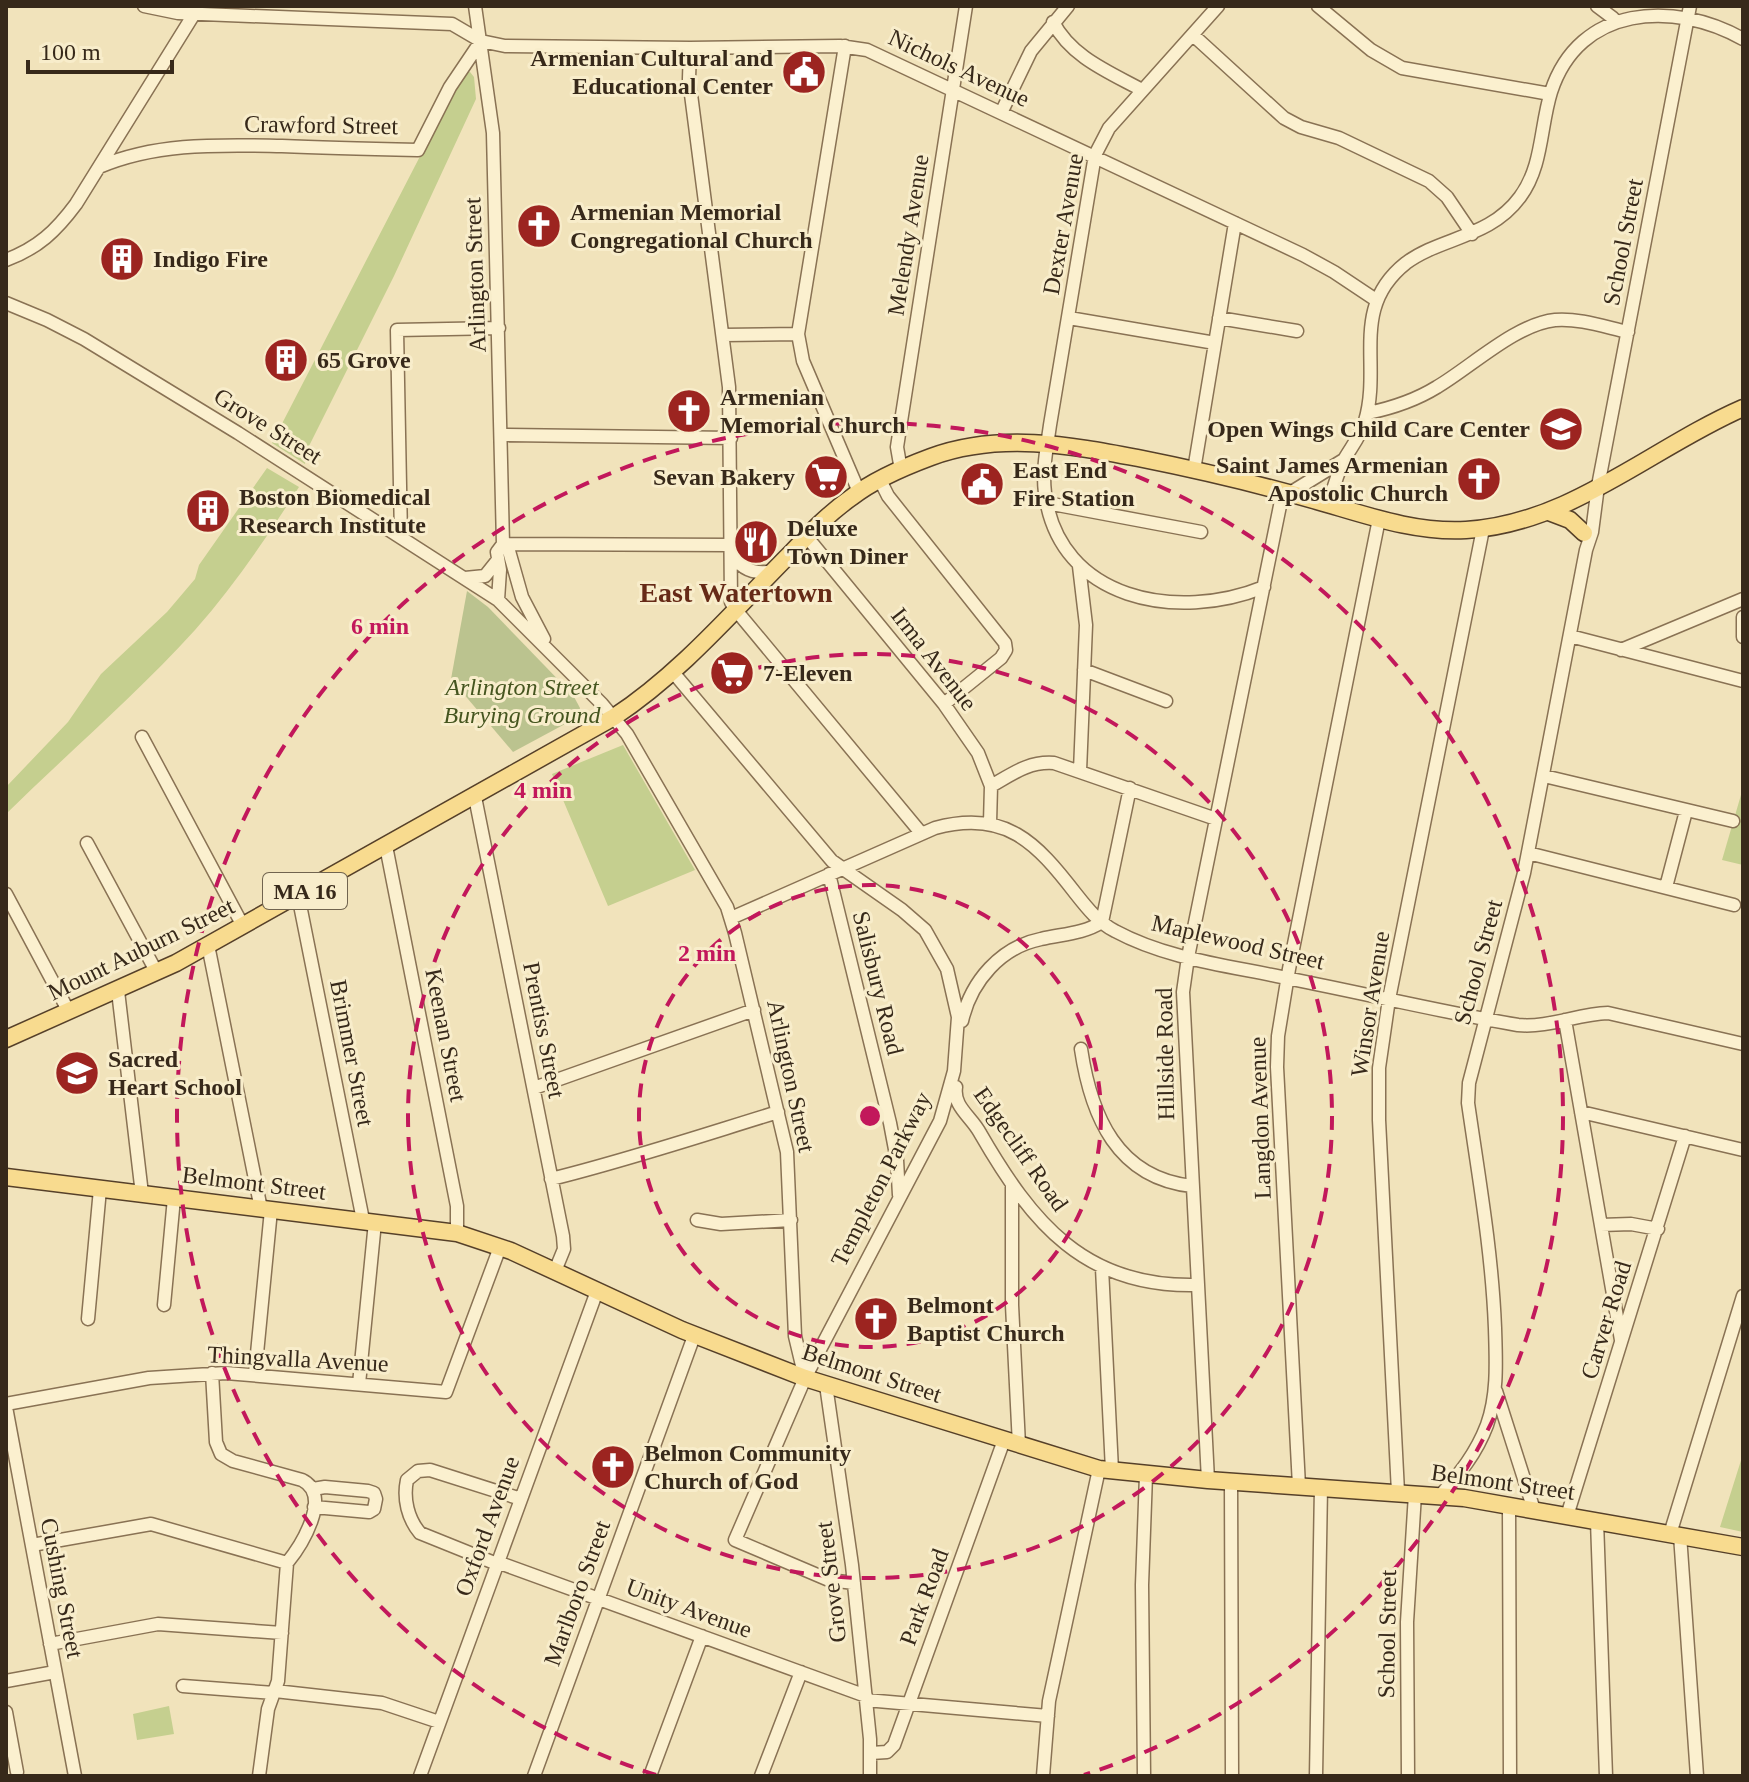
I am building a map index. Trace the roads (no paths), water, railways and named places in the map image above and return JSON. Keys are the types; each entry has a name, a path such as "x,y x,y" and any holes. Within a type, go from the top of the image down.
{"main road":[{"name":"Mount Auburn Street","path":"6,1039 157,973 614,717 672,671 807,537 859,492 943,453 970,446 1012,442 1047,444 1194,470 1379,519 1434,530 1483,529 1549,512 1743,408"},
{"path":"1549,512 1570,520 1584,533"},
{"name":"Belmont Street","path":"6,1177 457,1233 500,1247 694,1336 805,1378 1106,1470 1440,1496 1743,1547"}],"street":[{"name":"Nichols Avenue","path":"144,6 166,12 194,14 452,24 481,41 505,46 845,46 878,54 1095,155 1327,268 1376,300"},
{"name":"Arlington Street","path":"475,6 493,118 503,544 497,552 500,579 498,600 614,717 629,737 731,918 778,1112 789,1171 795,1336 805,1378"},
{"name":"Melendy Avenue","path":"901,470 897,447 966,6"},
{"path":"1002,111 1031,51 1068,6"},
{"name":"Dexter Avenue","path":"1079,566 1062,540 1047,503 1044,483 1047,444 1095,155 1103,136 1218,6"},
{"path":"1318,6 1371,50 1402,68 1550,94"},
{"path":"1597,6 1613,18"},
{"path":"1329,504 1345,459 1368,413 1370,334 1376,300 1389,279 1407,263 1472,234 1499,217 1520,197 1538,156 1550,94 1570,57 1590,35 1613,18 1653,9 1690,9 1740,32"},
{"name":"School Street","path":"1440,1496 1470,1462 1487,1424 1495,1388 1491,1261 1468,1100 1469,1083 1528,853 1544,776 1690,9"},
{"path":"6,260 42,243 59,227 194,14"},
{"path":"1053,22 1077,52 1142,90"},
{"path":"1193,35 1284,118 1301,127 1339,138 1429,181 1447,197 1472,234"},
{"name":"Crawford Street","path":"99,167 133,155 178,147 215,145 418,150 459,71 481,41"},
{"path":"845,46 798,334 803,361 859,492"},
{"path":"690,48 688,67 692,109 729,387 730,594 735,609 921,833"},
{"path":"1194,470 1235,223"},
{"name":"Grove Street","path":"6,303 84,339 270,453 498,600"},
{"path":"1069,318 1215,343"},
{"path":"1219,318 1297,331"},
{"path":"1368,413 1394,407 1422,395 1520,332 1544,322 1580,321 1628,332"},
{"path":"401,537 397,330 499,328"},
{"path":"723,335 798,334"},
{"path":"501,435 731,438"},
{"path":"1286,492 1345,459"},
{"path":"880,480 888,496 1002,637 1006,650 1001,658 944,704"},
{"name":"School Street","path":"1586,550 1584,533 1590,504 1598,486"},
{"name":"Hillside Road","path":"1208,1480 1183,1008 1188,957 1286,492"},
{"path":"1047,503 1201,532"},
{"name":"Langdon Avenue","path":"1299,1486 1277,1067 1278,1036 1379,519"},
{"name":"Winsor Avenue","path":"1407,1493 1378,1102 1381,1047 1483,529"},
{"name":"Irma Avenue","path":"807,537 944,704 978,753 991,786 990,823"},
{"path":"503,544 731,548"},
{"name":"Arlington Street","path":"503,544 509,551 515,577 550,652"},
{"path":"731,548 738,563 749,570 773,571"},
{"path":"465,578 485,576 497,561"},
{"path":"1079,566 1115,590 1158,601 1222,599 1264,587"},
{"path":"1079,566 1086,607 1080,771"},
{"path":"498,600 510,592 515,577"},
{"path":"1621,650 1743,599"},
{"path":"1743,617 1743,637"},
{"path":"1570,636 1743,681"},
{"path":"1084,670 1166,701"},
{"name":"Templeton Parkway","path":"672,671 832,861 914,919 935,943 947,969 956,1002 958,1047 946,1106 805,1378 735,1540 833,1582 854,1583"},
{"path":"142,737 243,926"},
{"path":"991,786 1035,763 1054,763 1216,819"},
{"path":"1544,776 1733,821"},
{"path":"1102,922 1130,788"},
{"name":"Prentiss Street","path":"475,797 564,1243 555,1271"},
{"path":"1666,887 1686,811"},
{"name":"Maplewood Street","path":"731,918 921,833 948,824 990,823 1015,832 1039,849 1102,922 1139,943 1188,957 1486,1019 1524,1025 1596,1013 1620,1014 1743,1044"},
{"path":"87,843 157,973"},
{"name":"Keenan Street","path":"386,846 457,1206 457,1233"},
{"path":"1528,853 1734,905"},
{"name":"Salisbury Road","path":"829,874 890,1123 897,1160 899,1196"},
{"path":"6,894 69,1012"},
{"name":"Brimmer Street","path":"298,895 369,1221 359,1384"},
{"name":"Edgecliff Road","path":"1102,922 1077,933 1023,944 1000,958 983,977 968,1000 958,1047 957,1105 975,1123 1012,1184 1055,1235 1102,1268 1150,1283 1197,1285"},
{"path":"208,945 266,1209 255,1374"},
{"path":"118,991 142,1194"},
{"path":"534,1088 754,1010"},
{"path":"1565,1020 1622,1344"},
{"path":"1081,1049 1094,1107 1121,1151 1153,1176 1192,1186"},
{"path":"551,1179 778,1112"},
{"path":"1581,1112 1743,1150"},
{"name":"Carver Road","path":"1567,1516 1685,1136"},
{"path":"1012,1184 1012,1443"},
{"path":"88,1319 100,1189"},
{"path":"164,1305 174,1198"},
{"path":"697,1220 721,1224 791,1220"},
{"path":"1601,1225 1631,1224 1658,1229"},
{"name":"Thingvalla Avenue","path":"6,1406 149,1378 212,1373 255,1374 446,1392 500,1247"},
{"path":"1043,1776 1048,1716 1106,1470 1102,1268"},
{"name":"Oxford Avenue","path":"420,1776 597,1291"},
{"path":"1697,1776 1675,1535 1743,1296"},
{"name":"Marlboro Street","path":"534,1776 694,1336"},
{"path":"212,1373 216,1442 221,1454 233,1461 302,1480 313,1489 314,1507 304,1542 287,1563 275,1692 268,1709 259,1776"},
{"name":"Grove Street","path":"826,1385 854,1583 871,1753 870,1776"},
{"name":"School Street","path":"1495,1388 1534,1510"},
{"name":"Cushing Street","path":"6,1406 75,1776"},
{"name":"Park Road","path":"871,1753 887,1752 892,1747 1012,1443"},
{"name":"Unity Avenue","path":"521,1499 430,1470 418,1471 407,1480 407,1504 412,1522 420,1533 497,1563 866,1698 908,1705 1048,1716"},
{"path":"1144,1776 1142,1585 1146,1475"},
{"path":"1231,1482 1232,1776"},
{"path":"313,1489 325,1487 368,1491 374,1493 376,1499 374,1509 369,1512 314,1507"},
{"path":"1316,1776 1321,1487"},
{"name":"School Street","path":"1407,1493 1408,1776"},
{"path":"1509,1506 1510,1776"},
{"path":"1597,1521 1606,1776"},
{"path":"32,1545 151,1524 287,1563"},
{"path":"50,1644 162,1623 282,1633"},
{"path":"650,1776 702,1636"},
{"path":"6,1681 55,1672"},
{"path":"761,1776 801,1672"},
{"path":"183,1686 382,1703 439,1722"},
{"path":"6,1712 17,1772"}],"place":[{"name":"Armenian Cultural and Educational Center","path":"804,72"},
{"name":"Armenian Memorial Congregational Church","path":"539,226"},
{"name":"Indigo Fire","path":"122,259"},
{"name":"65 Grove","path":"286,360"},
{"name":"Armenian Memorial Church","path":"689,411"},
{"name":"Open Wings Child Care Center","path":"1561,429"},
{"name":"Sevan Bakery","path":"826,477"},
{"name":"Saint James Armenian Apostolic Church","path":"1479,479"},
{"name":"East End Fire Station","path":"982,484"},
{"name":"Boston Biomedical Research Institute","path":"208,511"},
{"name":"Deluxe Town Diner","path":"756,542"},
{"name":"7-Eleven","path":"732,673"},
{"name":"Sacred Heart School","path":"77,1073"},
{"name":"Belmont Baptist Church","path":"876,1319"},
{"name":"Belmon Community Church of God","path":"613,1467"}],"district":[{"name":"East Watertown","path":"736,592"}],"park label":[{"name":"Arlington Street Burying Ground","path":"522,701"}]}
